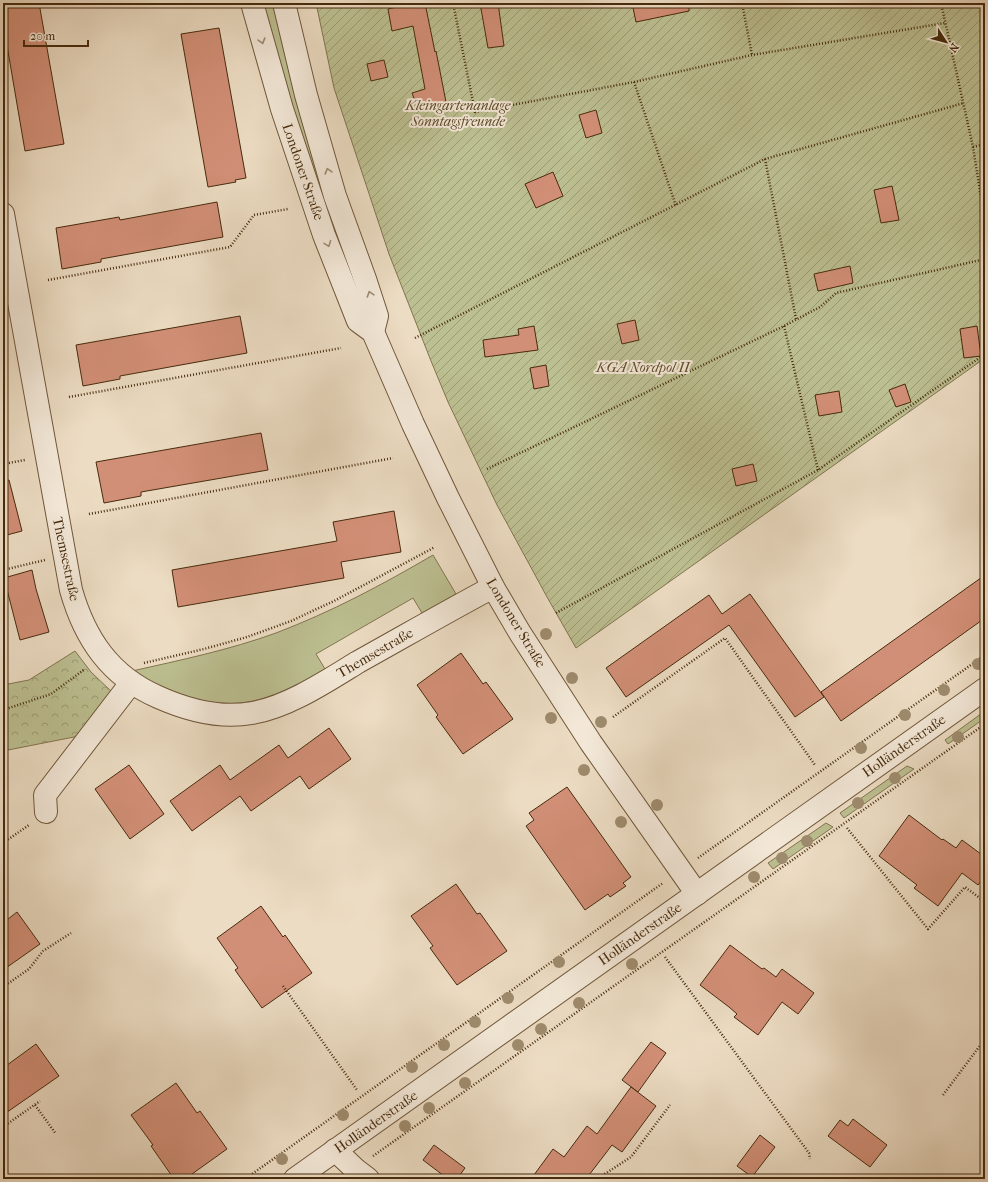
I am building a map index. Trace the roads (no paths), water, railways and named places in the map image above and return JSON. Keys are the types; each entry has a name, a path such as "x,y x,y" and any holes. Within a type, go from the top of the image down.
{"street":[{"name":"Londoner Straße","path":"252,3 282,109 324,235 358,321 373,332 413,424 493,587 520,633 591,743 696,894"},
{"name":"Londoner Straße","path":"284,3 306,95 335,196 377,316 373,332"},
{"name":"Themsestraße","path":"3,214 71,590 76,609 87,633 102,654 132,683 169,702 200,711 215,714 252,713 270,708 307,692 493,587"},
{"path":"46,812 45,795 132,683"},
{"name":"Holländerstraße","path":"295,1179 985,689"},
{"path":"335,1150 368,1179"}],"park label":[{"name":"Kleingartenanlage Sonntagsfreunde","path":"458,114"},
{"name":"KGA Nordpol II","path":"643,367"}]}
